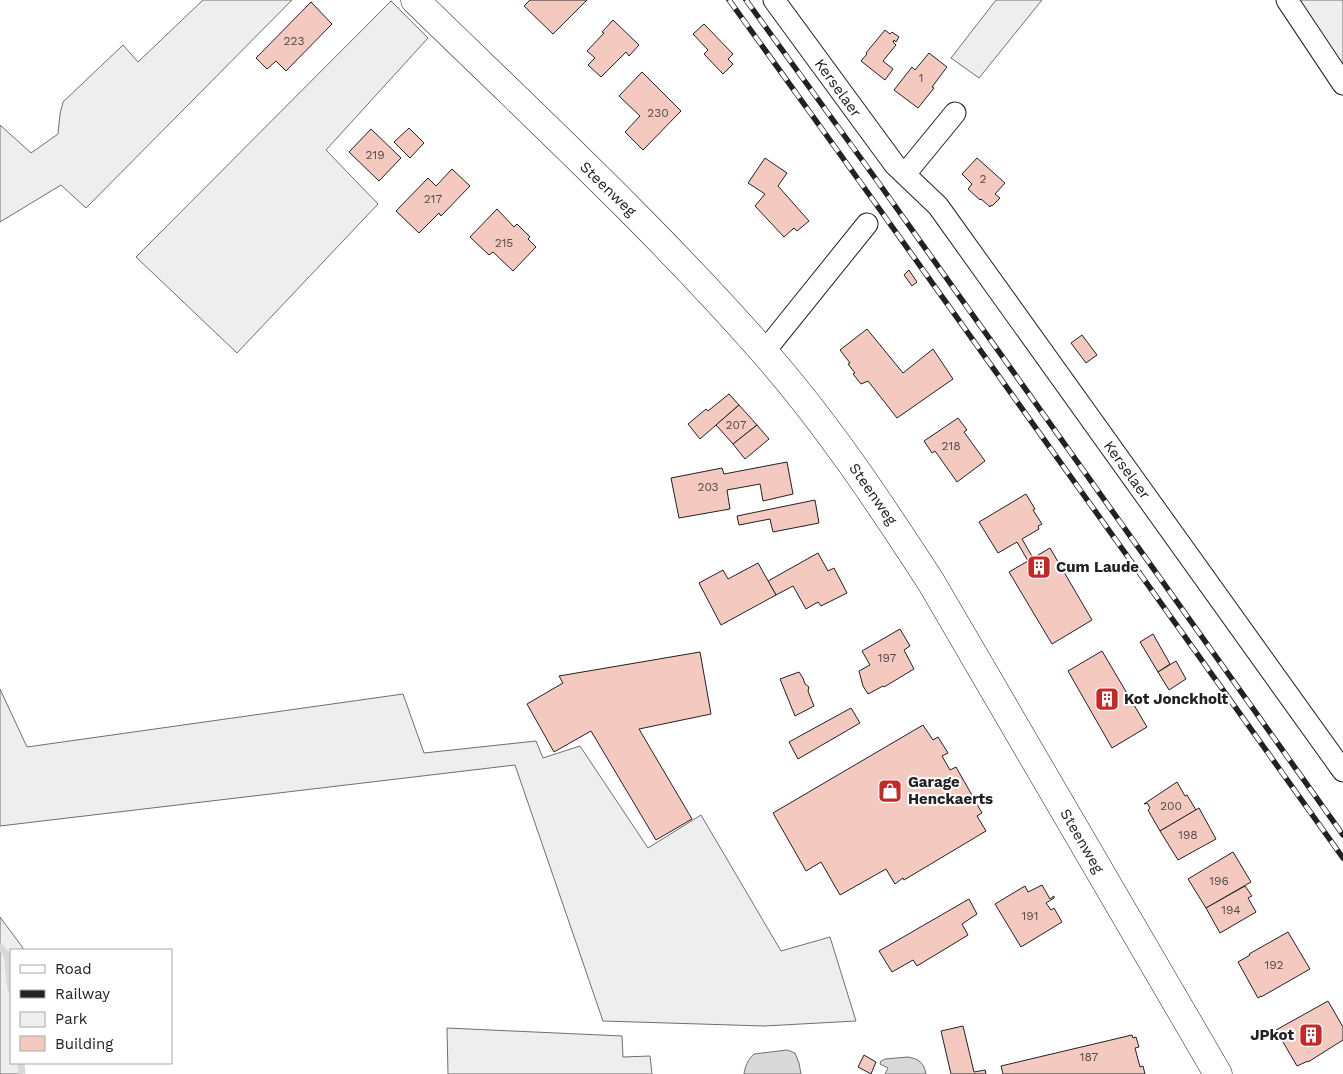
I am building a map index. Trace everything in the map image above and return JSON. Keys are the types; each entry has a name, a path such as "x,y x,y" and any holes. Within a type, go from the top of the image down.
{"main road":[{"name":"Steenweg","path":"415,0 666,246 764,352 830,432 881,505 931,582 1218,1074"}],"street":[{"name":"Kerselaer","path":"774,0 895,165 938,206 1343,771"},
{"path":"1288,0 1343,84"},
{"path":"905,174 955,113"},
{"path":"764,352 867,224"}],"green space":[{"path":"203,0 292,0 86,208 61,185 0,222 0,125 31,153 58,134 63,102 123,45 138,62"},
{"path":"996,0 1042,0 979,78 951,58"},
{"path":"1296,0 1343,0 1343,69"},
{"path":"391,1 428,38 326,150 378,204 237,353 136,257"},
{"path":"0,689 27,747 403,694 424,753 536,741 543,758 580,746 648,848 701,815 781,951 830,937 856,1021 764,1026 603,1021 515,765 0,826"},
{"path":"0,917 23,949 10,949 10,1064 20,1064 20,1074 0,1074"},
{"path":"447,1028 622,1036 623,1057 650,1056 652,1074 448,1074"}],"shaded area":[{"path":"787,1050 795,1053 801,1074 744,1074 747,1063 754,1054"},
{"path":"908,1057 920,1062 926,1074 885,1074 888,1068 880,1064 885,1059"}],"building":[{"path":"530,0 587,0 553,34 524,6"},
{"path":"311,2 332,24 286,71 276,61 267,69 256,58"},
{"path":"613,20 639,45 629,56 626,52 601,77 588,65 595,58 587,51"},
{"path":"704,24 733,54 728,59 733,64 723,74 704,54 708,50 693,34"},
{"path":"885,30 899,37 896,42 894,40 893,42 896,45 883,61 893,69 885,80 861,61"},
{"path":"929,53 947,67 932,87 934,88 918,108 894,90 912,67 915,70"},
{"path":"642,72 681,111 643,150 625,132 640,116 619,96"},
{"path":"409,128 424,143 410,158 394,142"},
{"path":"371,129 401,158 379,181 349,152"},
{"path":"765,158 787,173 778,186 809,221 797,231 794,228 784,237 755,206 765,194 748,183"},
{"path":"977,158 1005,183 995,194 1000,198 990,207 968,189 972,184 962,174"},
{"path":"452,169 470,186 441,216 439,213 419,233 396,211 428,178 436,186"},
{"path":"497,209 514,227 517,224 530,237 528,239 536,247 513,271 493,252 489,255 470,237"},
{"path":"909,270 917,282 912,286 904,275"},
{"path":"867,329 903,373 933,349 953,379 897,418 868,381 861,384 853,374 855,373 848,364 850,363 840,350"},
{"path":"1082,335 1097,355 1086,363 1071,343"},
{"path":"729,394 739,405 700,439 688,424"},
{"path":"739,405 757,425 733,444 716,425"},
{"path":"958,418 967,430 964,432 985,461 957,482 935,451 932,453 924,441"},
{"path":"757,425 769,439 745,459 733,444"},
{"path":"787,462 793,494 763,501 760,484 727,490 730,509 679,518 671,478 722,468 724,474"},
{"name":"Cum Laude","path":"1026,494 1042,524 1038,526 1039,529 1022,539 1033,558 1050,548 1092,620 1052,644 1009,572 1028,561 1017,542 998,553 979,522"},
{"path":"815,500 819,523 773,532 770,519 739,525 737,516"},
{"path":"818,553 828,571 834,568 847,593 821,606 818,602 806,609 793,586 776,595 768,581"},
{"path":"758,563 776,595 721,625 699,583 723,570 728,579"},
{"path":"900,629 910,646 904,650 914,669 868,694 863,686 859,671 870,665 862,651"},
{"path":"1153,634 1170,664 1158,672 1140,642"},
{"name":"Kot Jonckholt","path":"1102,651 1147,727 1112,748 1068,671"},
{"path":"700,652 711,714 639,729 692,819 656,840 591,731 554,752 527,704 563,683 559,676"},
{"path":"1176,661 1186,679 1169,690 1158,672"},
{"path":"799,672 805,684 809,687 808,691 814,706 795,716 780,679"},
{"path":"851,708 860,723 798,759 789,742"},
{"name":"Garage Henckaerts","path":"923,725 933,740 938,737 948,753 942,756 950,770 956,767 982,813 977,816 986,831 895,884 886,869 840,895 821,862 806,871 773,813"},
{"path":"1177,782 1196,810 1160,831 1148,810 1150,808 1147,803 1144,804"},
{"path":"1199,808 1216,839 1178,860 1160,831"},
{"path":"1233,852 1251,882 1206,908 1188,879"},
{"path":"1042,885 1050,899 1054,896 1054,898 1046,903 1051,910 1054,908 1062,922 1021,947 995,904 1025,886 1028,892"},
{"path":"1245,886 1252,896 1248,898 1256,912 1220,933 1206,908"},
{"path":"969,899 977,914 962,924 968,935 917,966 913,960 892,972 879,951"},
{"path":"1288,932 1310,969 1258,998 1238,962"},
{"name":"JPkot","path":"1328,1001 1343,1027 1343,1040 1308,1062 1297,1066 1276,1030"},
{"path":"963,1026 974,1072 985,1070 986,1074 951,1074 941,1031"},
{"path":"1132,1035 1133,1038 1136,1037 1139,1047 1135,1048 1140,1067 1143,1066 1145,1074 1003,1074 1001,1066"},
{"path":"864,1055 876,1062 871,1074 858,1067"}],"waterway":[{"path":"0,947 7,955 10,980"},
{"path":"21,1064 22,1074"}],"railway":[{"path":"729,0 1343,858"},
{"path":"746,0 878,182 1343,835"}],"place":[{"name":"Cum Laude","path":"1039,567"},
{"name":"Kot Jonckholt","path":"1107,699"},
{"name":"Garage Henckaerts","path":"890,791"},
{"name":"JPkot","path":"1311,1035"}]}
